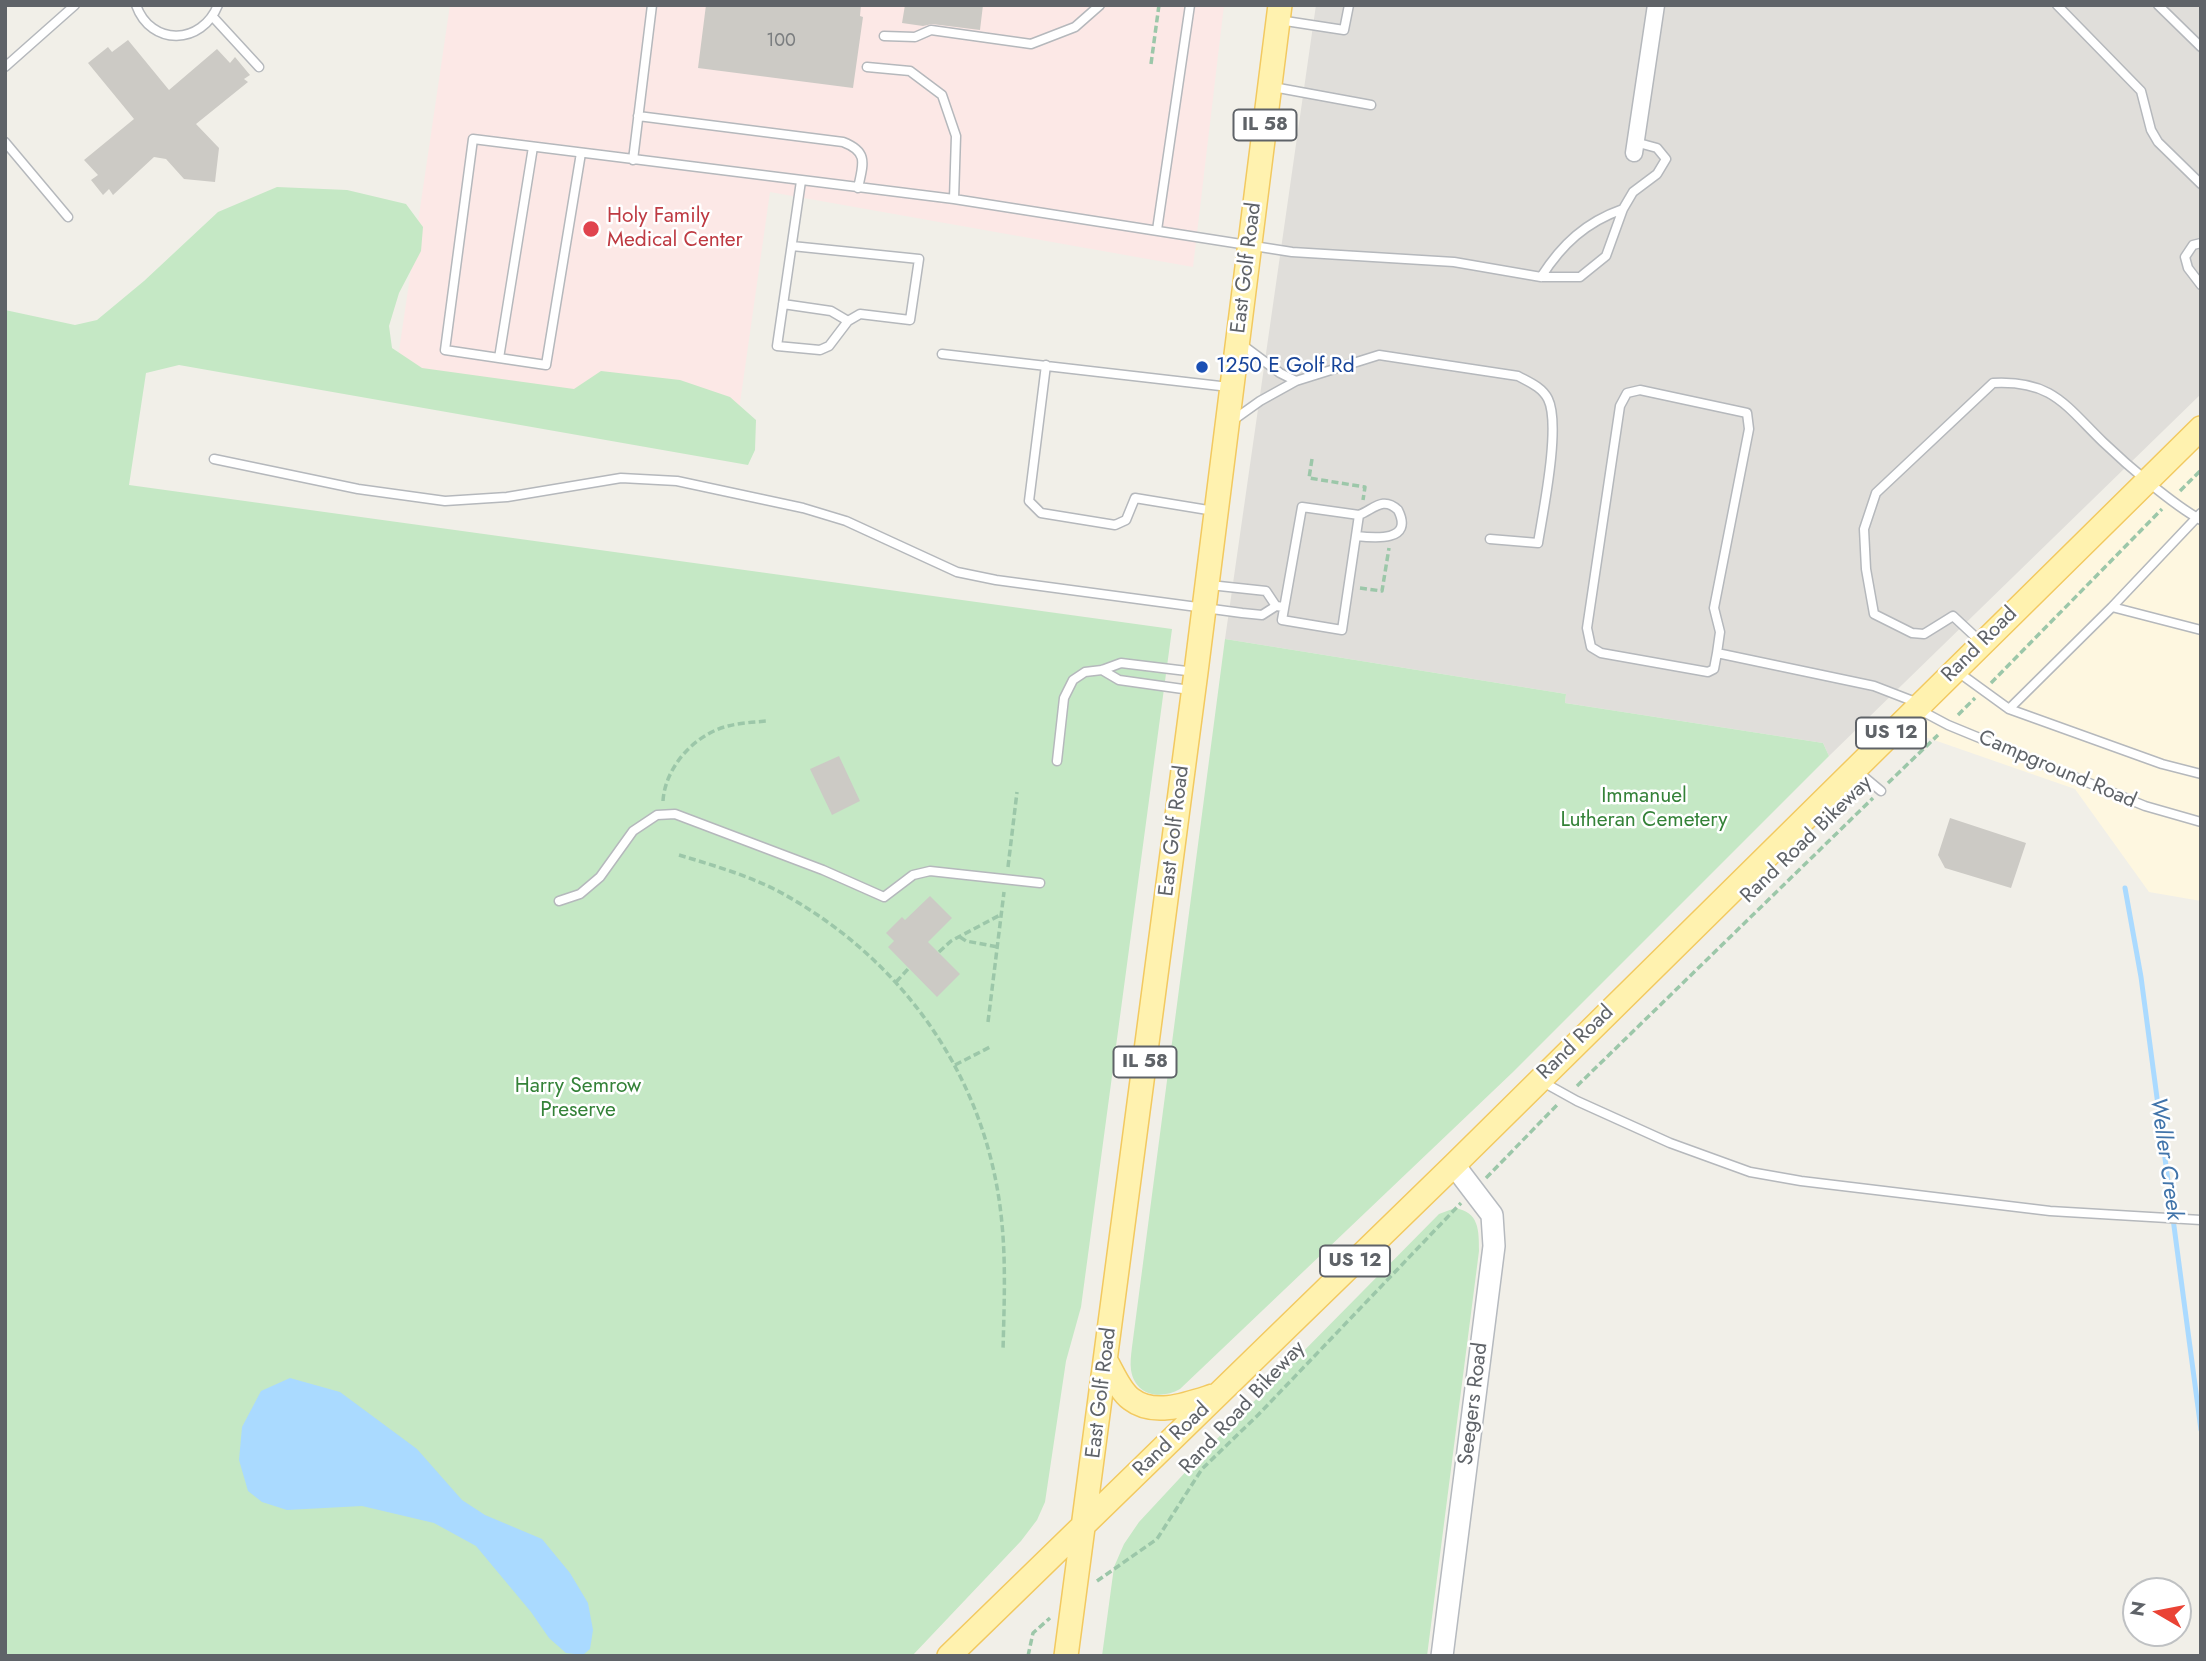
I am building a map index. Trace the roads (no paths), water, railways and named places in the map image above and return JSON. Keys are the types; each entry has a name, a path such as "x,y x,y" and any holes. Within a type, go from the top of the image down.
{"main road":[{"name":"East Golf Road","path":"1066,1656 1208,585 1280,12"},
{"name":"Rand Road","path":"949,1656 1454,1165 2201,428"},
{"path":"1106,1361 1130,1399 1144,1406 1182,1406 1219,1394"}],"street":[{"path":"1635,148 1656,5"},
{"name":"Seegers Road","path":"1442,1656 1494,1246 1492,1215 1454,1165"}],"lane":[{"path":"5,67 75,5"},
{"path":"136,5 145,22 153,29 174,36 196,32 212,17 218,5"},
{"path":"633,160 652,5"},
{"path":"884,36 915,37 931,30 1031,44 1075,27 1100,5"},
{"path":"1157,230 1190,5"},
{"path":"1280,12 1345,30 1349,5"},
{"path":"2057,5 2141,91 2149,123 2158,142 2201,184"},
{"path":"2158,5 2201,47"},
{"path":"212,17 259,66"},
{"path":"867,67 910,71 942,95 956,136 954,199"},
{"path":"1270,87 1371,105"},
{"path":"638,116 843,142 861,153 858,188"},
{"path":"581,153 546,365 445,349 473,139 954,199 1297,253 1454,262 1541,277 1580,276 1606,256 1623,209 1633,192 1657,174 1666,159 1657,148 1635,148"},
{"path":"5,142 68,217"},
{"path":"499,358 533,146"},
{"path":"792,246 919,259 910,320 860,314 848,321 829,346 820,349 777,345 801,181"},
{"path":"1541,277 1557,253 1583,229 1601,217 1623,209"},
{"path":"2201,243 2193,245 2185,257 2188,268 2201,285"},
{"path":"783,304 831,311 848,321"},
{"path":"1238,342 1280,373 1296,381"},
{"path":"942,354 1232,387"},
{"path":"1228,424 1260,401 1296,381 1379,355 1518,376 1535,385 1546,396 1553,423 1553,440 1538,543 1490,539"},
{"path":"1046,365 1029,501 1041,513 1115,525 1126,520 1135,498 1217,511"},
{"path":"1983,643 1953,616 1924,634 1912,634 1874,614 1866,569 1864,529 1875,493 1993,383 2018,382 2042,389 2068,406 2105,444 2172,499 2199,517 2010,709"},
{"path":"1640,390 1747,413 1749,429 1714,608 1720,632 1717,653 1714,669 1708,672 1601,653 1591,647 1587,628 1620,406 1627,393 1640,390"},
{"path":"214,459 358,489 445,501 507,497 621,478 677,481 730,490 835,518 957,572 996,580 1204,609 1262,615 1280,606"},
{"path":"1356,536 1388,538 1399,530 1401,523 1398,510 1387,503 1380,503 1359,515 1302,507 1280,606 1282,621 1342,630 1359,515"},
{"path":"1208,585 1266,591 1280,606"},
{"path":"2112,607 2201,630"},
{"name":"Campground Road","path":"1717,653 1874,687 1919,706 1948,725 2145,806 2201,822"},
{"path":"1057,761 1064,698 1073,680 1085,672 1102,670 1121,663 1195,681"},
{"path":"1102,670 1119,680 1195,681"},
{"path":"1955,670 2010,709 2162,764 2201,774"},
{"path":"1854,769 1881,791"},
{"path":"559,901 580,894 590,886 600,877 633,831 662,814 675,814 712,826 884,897 913,875 930,871 1040,883"},
{"path":"1538,1080 1670,1143 1750,1172 1813,1183 2050,1211 2201,1220"}],"water":[{"path":"290,1378 340,1392 417,1449 462,1500 485,1515 542,1539 570,1573 588,1603 593,1630 590,1649 583,1655 566,1653 549,1638 476,1546 434,1523 362,1506 287,1510 262,1502 248,1491 239,1460 242,1427 261,1391"}],"waterway":[{"name":"Weller Creek","path":"2125,888 2141,977 2201,1430"}],"place":[{"name":"Holy Family Medical Center","path":"591,229"},
{"name":"1250 E Golf Rd","path":"1202,367"}],"park label":[{"name":"Immanuel Lutheran Cemetery","path":"1644,809"},
{"name":"Harry Semrow Preserve","path":"578,1099"}]}
